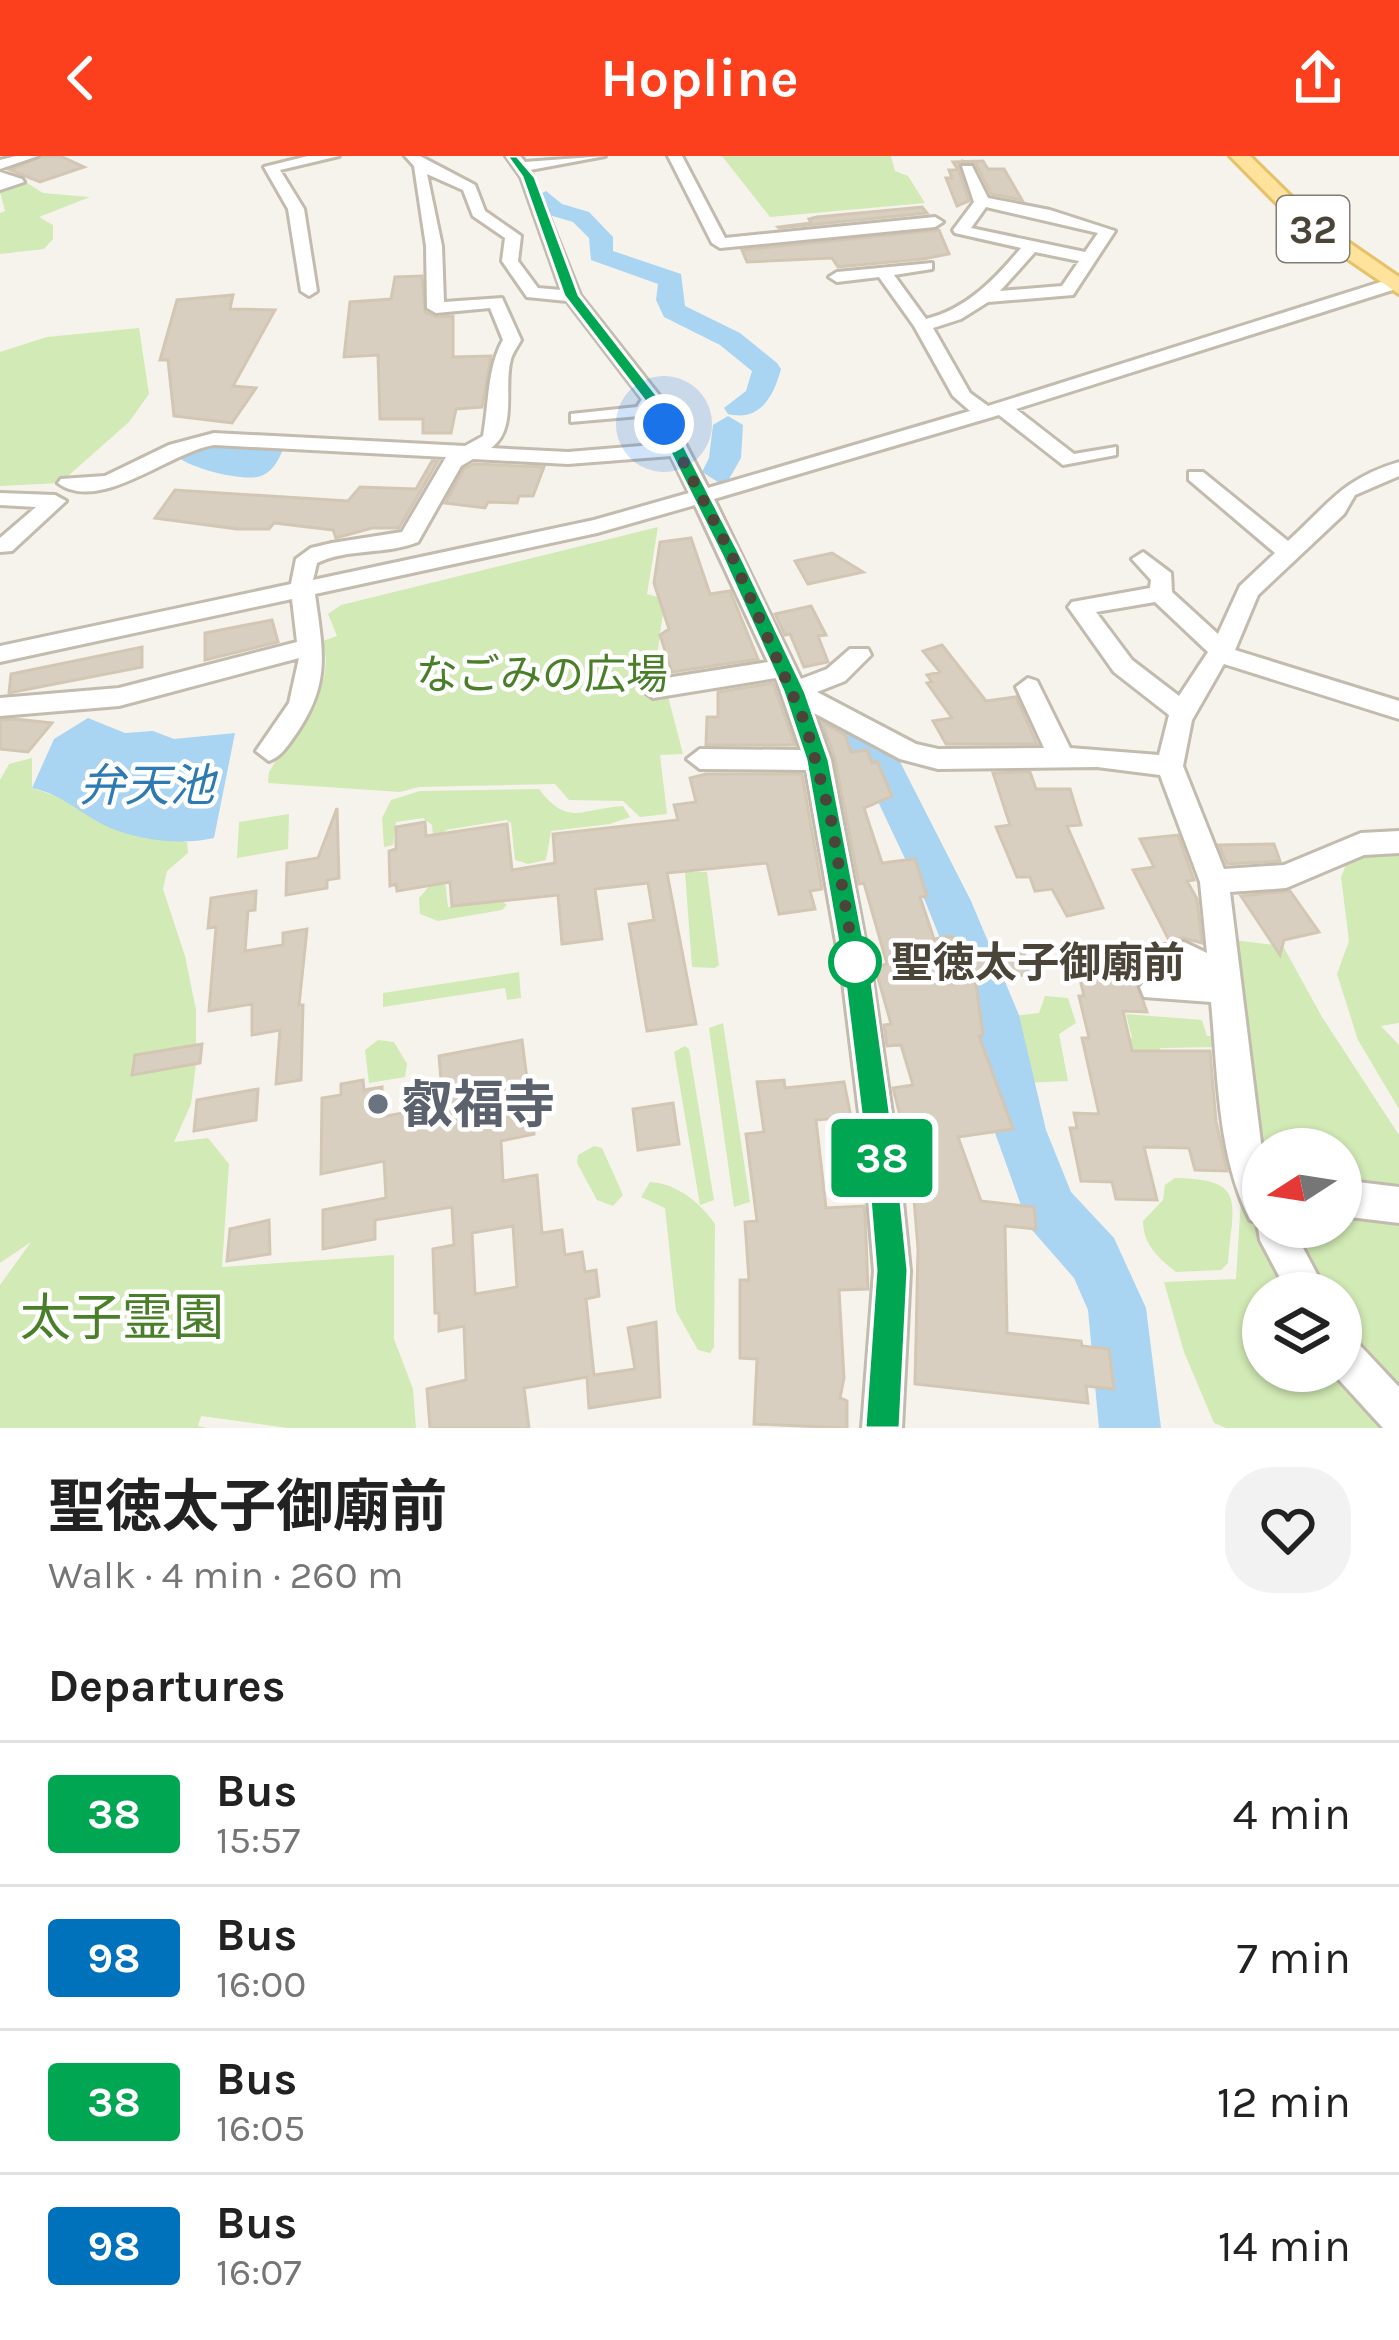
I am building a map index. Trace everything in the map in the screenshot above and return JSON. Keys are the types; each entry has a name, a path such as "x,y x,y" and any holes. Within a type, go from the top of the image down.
{"main road":[{"name":"32","path":"1239,156 1305,221 1396,285"}],"street":[{"path":"2,172 32,156"},
{"path":"309,291 296,209 271,167 332,156"},
{"path":"598,156 518,161 572,296 652,399 698,498 732,556 788,679 818,760 858,982 882,1162 892,1270 882,1428"},
{"path":"675,156 720,244 797,244 840,232 935,222"},
{"path":"417,161 434,246 436,308 533,293 572,296"},
{"path":"417,161 470,188 478,213 513,236 510,261 533,293"},
{"path":"967,170 982,202"},
{"path":"982,202 961,230 1088,258"},
{"path":"982,202 1107,231 1066,291 984,297"},
{"path":"835,274 884,271 925,257 901,226"},
{"path":"840,232 856,251"},
{"path":"922,325 940,323 998,288 1031,246"},
{"path":"884,271 963,396 993,410 1070,461 1109,452"},
{"path":"0,653 548,538 993,410 1396,285"},
{"path":"269,751 314,677 301,568 317,553 341,547 382,547 416,532 453,462 495,434 501,360 512,340 496,302"},
{"path":"578,418 643,412 652,399"},
{"path":"68,483 102,487 193,443 241,438 568,458 677,449"},
{"path":"1242,1142 1214,882 1171,766 1183,712 1202,674 1221,652 1248,592 1347,491 1399,468"},
{"path":"1196,476 1290,554"},
{"path":"0,499 55,501 4,546 0,544"},
{"path":"1143,559 1163,578 1160,594"},
{"path":"1160,594 1221,652 1399,710"},
{"path":"1160,594 1080,607 1123,666 1183,712"},
{"path":"0,707 87,705 141,697 310,647"},
{"path":"652,689 836,675 859,655"},
{"path":"788,679 909,752 964,760 1062,757 1171,766"},
{"path":"1028,688 1062,757"},
{"path":"700,758 818,760"},
{"path":"1214,882 1286,876 1361,844 1399,842"},
{"path":"1163,987 1226,977"},
{"path":"1362,1201 1399,1205"},
{"path":"1362,1376 1399,1416"}],"green space":[{"path":"722,156 891,156 895,171 908,176 925,203 770,217"},
{"path":"24,181 43,193 90,197 39,217 53,225 53,239 44,249 0,254 0,213 5,211 0,192"},
{"path":"139,328 149,394 129,422 60,483 0,486 0,352 47,337"},
{"name":"なごみの広場","path":"658,527 647,594 665,599 653,684 665,685 683,754 660,755 667,814 640,817 623,801 569,800 555,784 419,787 400,792 268,783 269,772 318,694 326,660 323,641 337,636 328,614 341,605"},
{"name":"太子霊園","path":"32,758 32,788 70,801 120,831 187,842 188,853 167,871 163,889 185,956 196,1010 196,1045 135,1055 132,1074 196,1064 191,1104 174,1142 208,1138 229,1164 222,1267 394,1255 394,1339 413,1389 416,1428 288,1428 201,1416 198,1426 208,1428 0,1428 0,1285 31,1242 0,1263 0,780 9,764"},
{"path":"539,789 567,812 623,806 630,817 551,831 546,860 528,864 515,860 511,823 506,820 446,830 440,837 448,907 502,901 507,905 502,910 438,921 420,914 419,898 437,877 432,825 423,818 396,822 393,845 384,847 382,818 391,800 420,791"},
{"path":"289,814 288,849 237,858 239,822"},
{"path":"1399,851 1399,1023 1381,1026 1399,1045 1399,1109 1358,1040 1337,974 1349,941 1341,877 1350,855"},
{"path":"685,872 707,872 719,965 715,968 692,967"},
{"path":"1225,939 1283,946 1322,1017 1399,1135 1399,1428 1226,1428 1214,1423 1184,1352 1164,1282 1236,1279 1242,1183"},
{"path":"519,972 521,998 507,1000 505,988 383,1007 383,993"},
{"path":"1045,996 1068,998 1076,1023 1059,1034 1068,1081 1023,1083 1018,1079 1006,1017 1039,1013"},
{"path":"1126,1014 1202,1020 1207,1036 1215,1036 1218,1047 1160,1048 1161,1056 1126,1056 1121,1038 1132,1038"},
{"path":"723,1023 750,1202 734,1207 709,1028"},
{"path":"378,1040 394,1042 407,1064 405,1077 369,1083 365,1050"},
{"path":"685,1046 714,1200 700,1205 674,1052"},
{"path":"594,1146 602,1148 623,1195 613,1206 597,1200 577,1163 578,1155"},
{"path":"1175,1178 1215,1183 1231,1198 1228,1263 1221,1270 1176,1272 1149,1244 1143,1221 1163,1200 1165,1185"},
{"path":"650,1182 687,1196 715,1224 714,1347 710,1353 698,1350 676,1311 665,1208 641,1197"}],"water":[{"path":"215,443 283,449 270,470 257,477 216,473 179,458"},
{"name":"弁天池","path":"88,718 125,733 153,731 174,739 235,733 214,838 171,841 126,834 32,788 54,739"}],"building":[{"path":"42,156 60,156 84,167 40,182 10,170"},
{"path":"983,161 988,169 1004,169 1022,200 991,194 976,164 965,162"},
{"path":"953,162 962,162 958,167 969,201 957,206 946,178 952,178 949,170 958,170"},
{"path":"922,207 927,213 778,227 811,223 809,219 817,217"},
{"path":"939,230 949,254 923,259 838,267 832,258 747,262 742,250"},
{"path":"422,276 425,312 453,316 453,357 491,356 482,407 456,409 451,433 423,433 423,419 380,419 378,355 344,357 350,302 391,299 395,277"},
{"path":"233,295 230,309 275,310 233,386 256,388 232,423 174,416 168,360 160,360 177,300"},
{"path":"432,461 438,461 399,528 372,528 336,538 333,530 274,523 269,529 237,529 155,518 175,490 348,501 360,487 416,489"},
{"path":"474,464 544,467 533,496 519,496 517,503 488,502 485,508 445,503 464,469"},
{"path":"691,538 710,594 730,591 758,659 672,672 660,635 669,629 654,583 660,542"},
{"path":"832,553 863,572 808,584 795,561"},
{"path":"811,606 826,635 818,636 828,662 804,667 775,614"},
{"path":"272,620 278,642 205,660 205,633"},
{"path":"942,645 986,701 1016,697 1037,744 946,744 933,721 952,718 927,683 932,682 927,675 940,672 923,651"},
{"path":"142,647 142,667 9,693 11,674"},
{"path":"773,683 795,745 706,745 707,717 718,717 718,692"},
{"path":"0,720 52,723 28,752 0,749"},
{"path":"822,722 845,735 851,752 867,750 872,763 877,761 892,796 864,808 882,863 915,859 927,896 920,897 934,939 952,936 958,951 1024,953 1029,975 975,977 983,1035 979,1036 1013,1129 958,1137 981,1201 1034,1207 1036,1229 1005,1226 1007,1333 1109,1349 1114,1389 1086,1386 1088,1403 915,1384 918,1249 914,1199 902,1149 908,1147 893,1088 913,1085 901,1045 887,1046 884,1025 891,1024 875,967 887,964 864,883 859,884 835,759"},
{"path":"1030,772 1036,789 1070,789 1081,825 1067,826 1103,908 1067,916 1052,889 1035,891 1030,877 1017,877 996,827 1010,825 993,773"},
{"path":"802,774 822,889 810,891 815,909 779,914 767,863 667,873 696,1024 647,1031 629,924 654,920 648,883 595,889 602,939 562,944 558,895 452,906 450,882 397,891 396,884 390,886 389,851 396,849 396,827 425,822 426,836 507,824 512,870 555,863 553,834 678,820 674,805 696,802 690,778"},
{"path":"337,808 339,878 327,880 327,888 286,895 287,863 318,858"},
{"path":"1178,835 1194,880 1187,881 1197,899 1202,943 1169,940 1133,870 1154,867 1140,839"},
{"path":"1274,844 1280,861 1227,864 1219,845"},
{"path":"256,891 255,910 248,911 245,951 283,945 283,933 307,929 299,1005 303,1005 301,1080 276,1084 280,1030 252,1035 252,1004 209,1011 216,927 208,928 211,898"},
{"path":"1290,891 1319,932 1284,940 1280,955 1241,896"},
{"path":"1123,946 1147,1012 1123,1011 1132,1051 1210,1051 1216,1121 1227,1171 1195,1170 1189,1148 1144,1147 1157,1200 1116,1199 1112,1182 1081,1181 1070,1128 1077,1128 1074,1113 1099,1114 1082,1038 1089,1038 1072,947"},
{"path":"522,1040 534,1134 501,1141 503,1181 537,1175 542,1233 562,1230 565,1255 582,1252 585,1272 596,1270 599,1296 586,1299 594,1375 635,1369 628,1328 656,1322 660,1397 589,1408 587,1377 524,1388 529,1428 430,1428 427,1389 466,1380 464,1326 439,1331 439,1313 435,1313 433,1249 454,1245 452,1207 375,1220 375,1239 323,1249 323,1210 386,1198 384,1161 321,1174 322,1098 341,1095 341,1084 363,1080 364,1090 382,1087 382,1117 443,1105 439,1056","holes":["513,1226 517,1287 475,1294 472,1233"]},
{"path":"202,1044 200,1063 132,1075 135,1055"},
{"path":"784,1080 785,1088 844,1082 851,1117 816,1120 826,1208 864,1206 865,1212 868,1289 839,1290 844,1378 840,1398 847,1401 847,1428 754,1424 757,1359 740,1358 740,1280 749,1280 745,1222 757,1221 746,1134 764,1132 757,1082"},
{"path":"258,1089 256,1120 194,1131 197,1100"},
{"path":"673,1103 679,1144 638,1150 633,1109"},
{"path":"269,1220 270,1254 227,1261 230,1229"}],"waterway":[{"path":"546,198 554,209 581,217 601,237 600,255 672,280 669,300 674,311 730,339 767,369 759,395 739,408"},
{"path":"718,472 725,458 728,425"},
{"path":"829,724 861,742 880,763 948,901 995,1015 1020,1130 1051,1211 1094,1258 1117,1308 1130,1428"}],"bus line":[{"name":"38","path":"513,156 528,177 572,296 652,399 698,498 732,556 794,691 818,760 858,982 882,1162 892,1270 882,1428"}],"place":[{"name":"聖徳太子御廟前","path":"855,962"},
{"name":"叡福寺","path":"378,1104"}],"route":[{"path":"664,424 794,691 818,760 831,819 858,982 855,962"}]}
